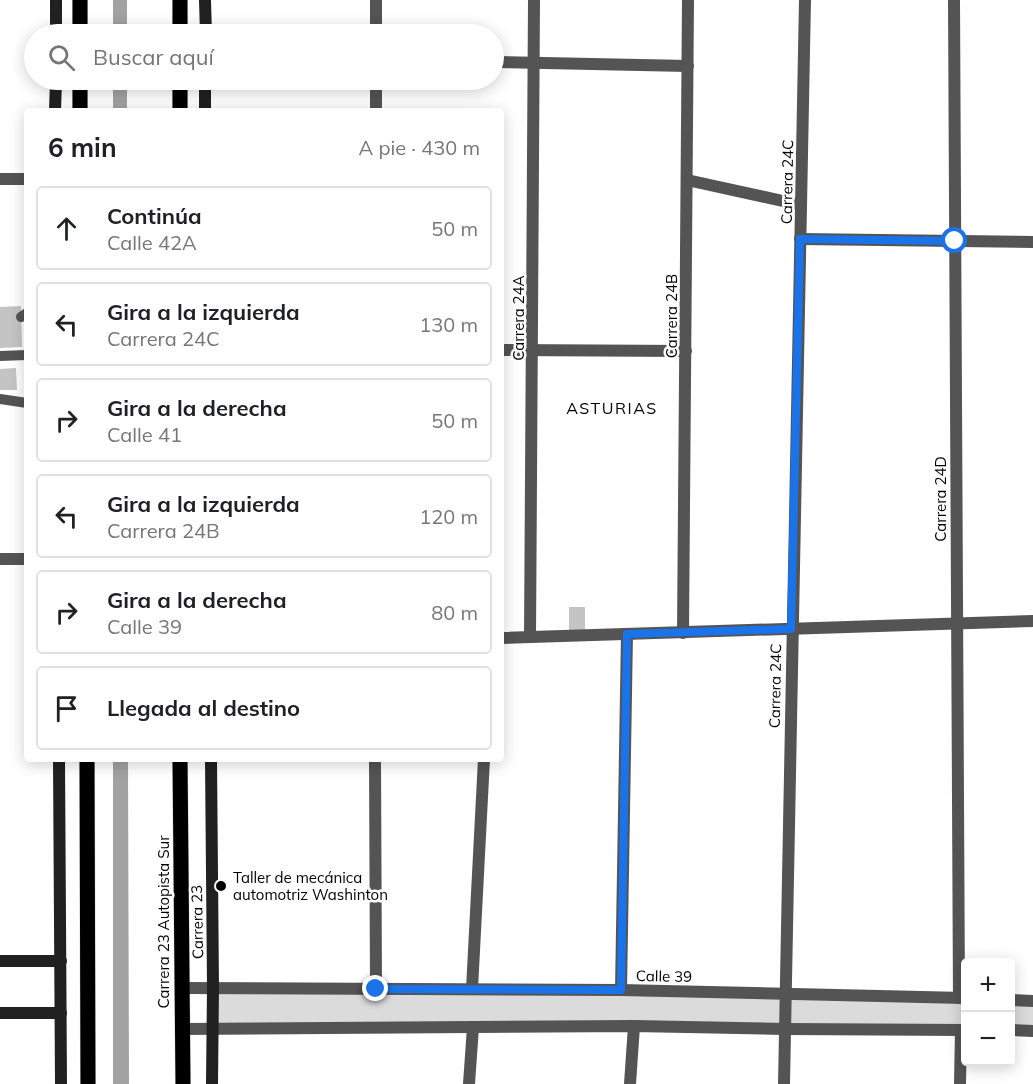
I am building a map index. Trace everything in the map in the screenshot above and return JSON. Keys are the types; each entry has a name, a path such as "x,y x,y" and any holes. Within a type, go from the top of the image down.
{"main road":[{"path":"80,0 80,24"},
{"path":"180,0 180,24"},
{"path":"182,24 189,0"},
{"path":"80,90 80,108"},
{"path":"180,90 180,108"},
{"path":"87,762 88,1084"},
{"name":"Carrera 23 Autopista Sur","path":"180,762 183,1084"}],"street":[{"path":"56,0 56,24"},
{"path":"205,0 206,24"},
{"path":"376,0 376,24"},
{"name":"Carrera 24A","path":"530,637 534,0"},
{"name":"Carrera 24B","path":"683,633 688,0"},
{"name":"Carrera 24C","path":"784,1084 791,629 805,0"},
{"name":"Carrera 24D","path":"954,0 956,624 961,958"},
{"path":"504,62 688,66"},
{"path":"55,108 56,90"},
{"path":"205,108 206,90"},
{"path":"376,90 376,108"},
{"path":"0,179 24,179"},
{"path":"687,180 801,205"},
{"path":"800,239 1033,242"},
{"path":"504,350 686,351"},
{"path":"0,559 24,559"},
{"path":"504,638 1033,621"},
{"path":"621,990 627,634"},
{"path":"59,762 61,1084"},
{"name":"Carrera 23","path":"211,762 212,1084"},
{"path":"375,762 376,989"},
{"path":"472,989 484,762"},
{"path":"0,961 61,961"},
{"name":"Calle 39","path":"182,988 621,990 961,998"},
{"path":"1015,1000 1033,1001"},
{"path":"0,1013 61,1013"},
{"path":"182,1029 634,1026 961,1030"},
{"path":"630,1084 634,1026"},
{"path":"469,1084 473,1027"},
{"path":"1015,1030 1033,1030"},
{"path":"960,1084 961,1066"}],"lane":[{"path":"0,356 24,355"},
{"path":"0,399 24,403"}],"shaded area":[{"path":"113,0 127,0 127,24 113,24"},
{"path":"113,90 127,90 127,108 113,108"},
{"path":"113,762 128,762 129,1084 113,1084"},
{"path":"213,987 961,998 961,1030 212,1028"},
{"path":"1015,1000 1033,1001 1033,1031 1015,1030"}],"building":[{"path":"21,306 22,347 0,348 0,307"},
{"path":"16,368 17,390 0,390 0,369"},
{"path":"569,607 585,607 585,637 569,637"}],"place":[{"name":"Taller de mecánica automotriz Washinton","path":"221,886"}],"district":[{"name":"ASTURIAS","path":"612,408"}],"route":[{"path":"376,989 621,990 627,634 791,629 800,239 955,241"}]}
